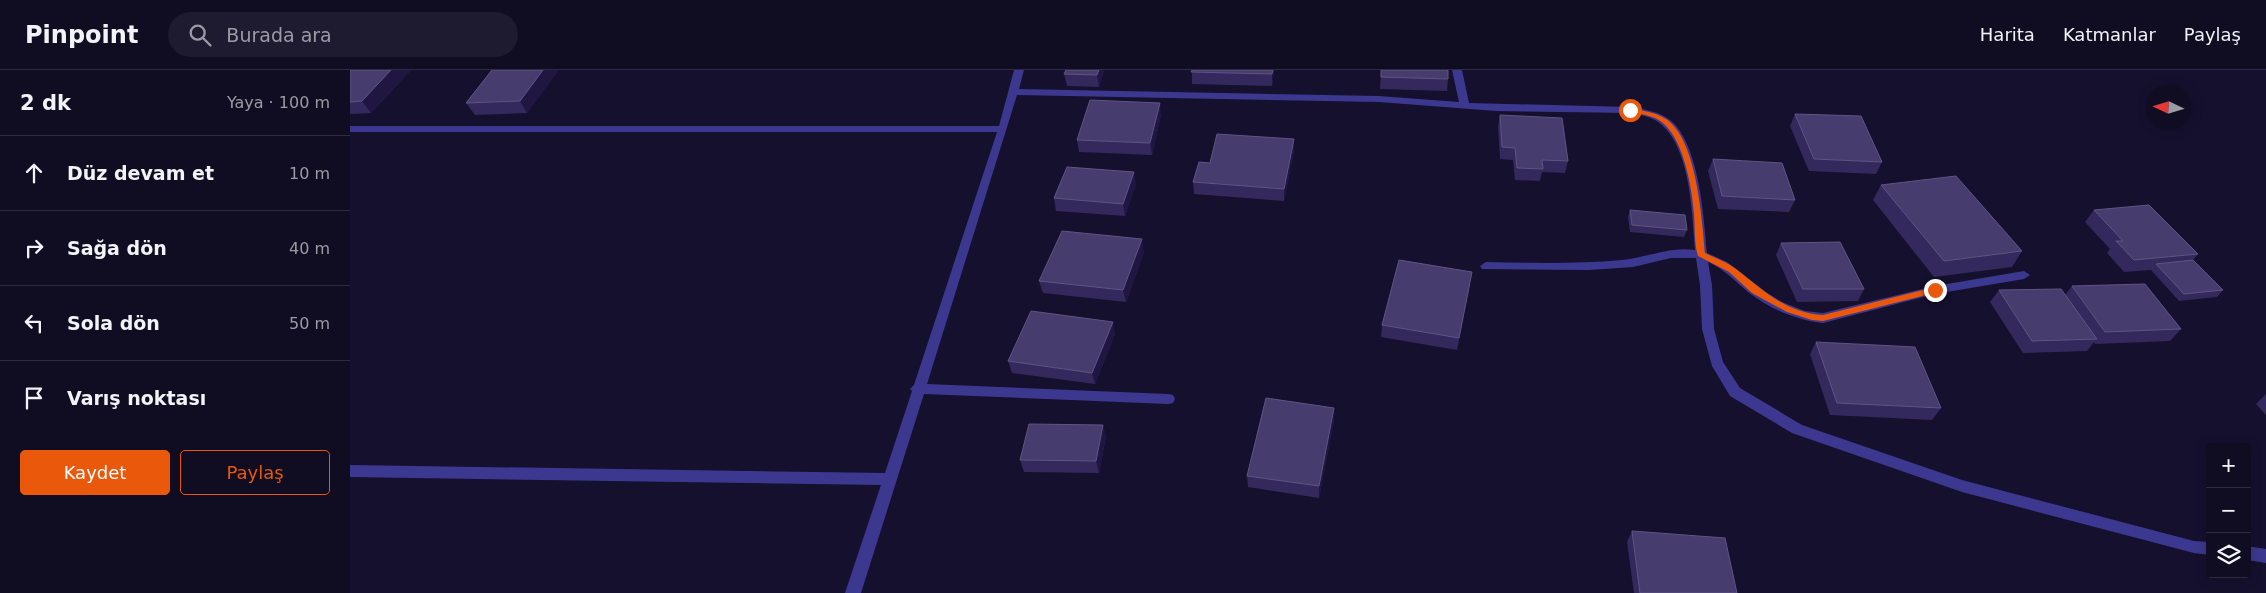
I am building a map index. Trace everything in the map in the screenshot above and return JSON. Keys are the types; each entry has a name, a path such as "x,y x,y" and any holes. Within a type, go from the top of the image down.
{"street":[{"path":"854,593 888,479 1002,129 1019,70"},
{"path":"1457,70 1465,106"},
{"path":"1012,92 1379,99 1506,108 1630,110 1650,114 1665,121 1677,135 1688,161 1697,206 1701,255 1706,285 1708,329 1717,363 1735,392 1796,429 1962,486 2194,547 2206,548"},
{"path":"350,128 1002,129"},
{"path":"1486,266 1569,268 1625,264 1671,253 1701,255 1732,270 1755,291 1790,310 1812,317 1823,318 1935,290 2024,275"},
{"path":"917,390 1168,399"},
{"path":"350,471 888,479"},
{"path":"2251,554 2266,556"}],"building":[{"path":"350,70 391,70 362,101 350,102"},
{"path":"492,70 543,70 520,101 466,103"},
{"path":"1066,70 1099,70 1097,75 1064,74"},
{"path":"1192,70 1273,70 1272,74 1191,72"},
{"path":"1381,70 1448,70 1448,79 1381,77"},
{"path":"1090,100 1160,103 1150,143 1077,140"},
{"path":"1795,114 1861,116 1882,162 1814,159"},
{"path":"1500,115 1562,118 1568,161 1542,160 1543,169 1517,168 1515,148 1502,147"},
{"path":"1217,134 1294,139 1284,189 1193,182 1199,162 1210,163"},
{"path":"1713,159 1782,163 1795,200 1722,196"},
{"path":"1067,167 1134,172 1123,204 1054,198"},
{"path":"1956,176 2022,251 1944,261 1881,185"},
{"path":"2149,205 2198,254 2134,260 2116,241 2123,241 2094,210"},
{"path":"1630,210 1685,215 1687,230 1632,225"},
{"path":"1062,231 1142,239 1123,290 1039,281"},
{"path":"1840,242 1864,289 1803,289 1781,243"},
{"path":"1399,260 1472,272 1459,338 1382,325"},
{"path":"2193,260 2223,290 2184,294 2156,264"},
{"path":"2145,284 2181,329 2105,332 2072,286"},
{"path":"2061,289 2097,339 2032,341 1999,290"},
{"path":"1031,311 1113,322 1092,373 1008,361"},
{"path":"1816,342 1915,347 1941,408 1837,403"},
{"path":"1266,398 1334,408 1319,486 1247,476"},
{"path":"1029,424 1103,425 1096,461 1020,460"},
{"path":"1632,531 1725,538 1737,593 1640,593"}],"route":[{"path":"1630,110 1650,114 1665,121 1677,135 1688,161 1697,206 1701,255 1732,270 1755,291 1790,310 1812,317 1823,318 1935,290"}]}
